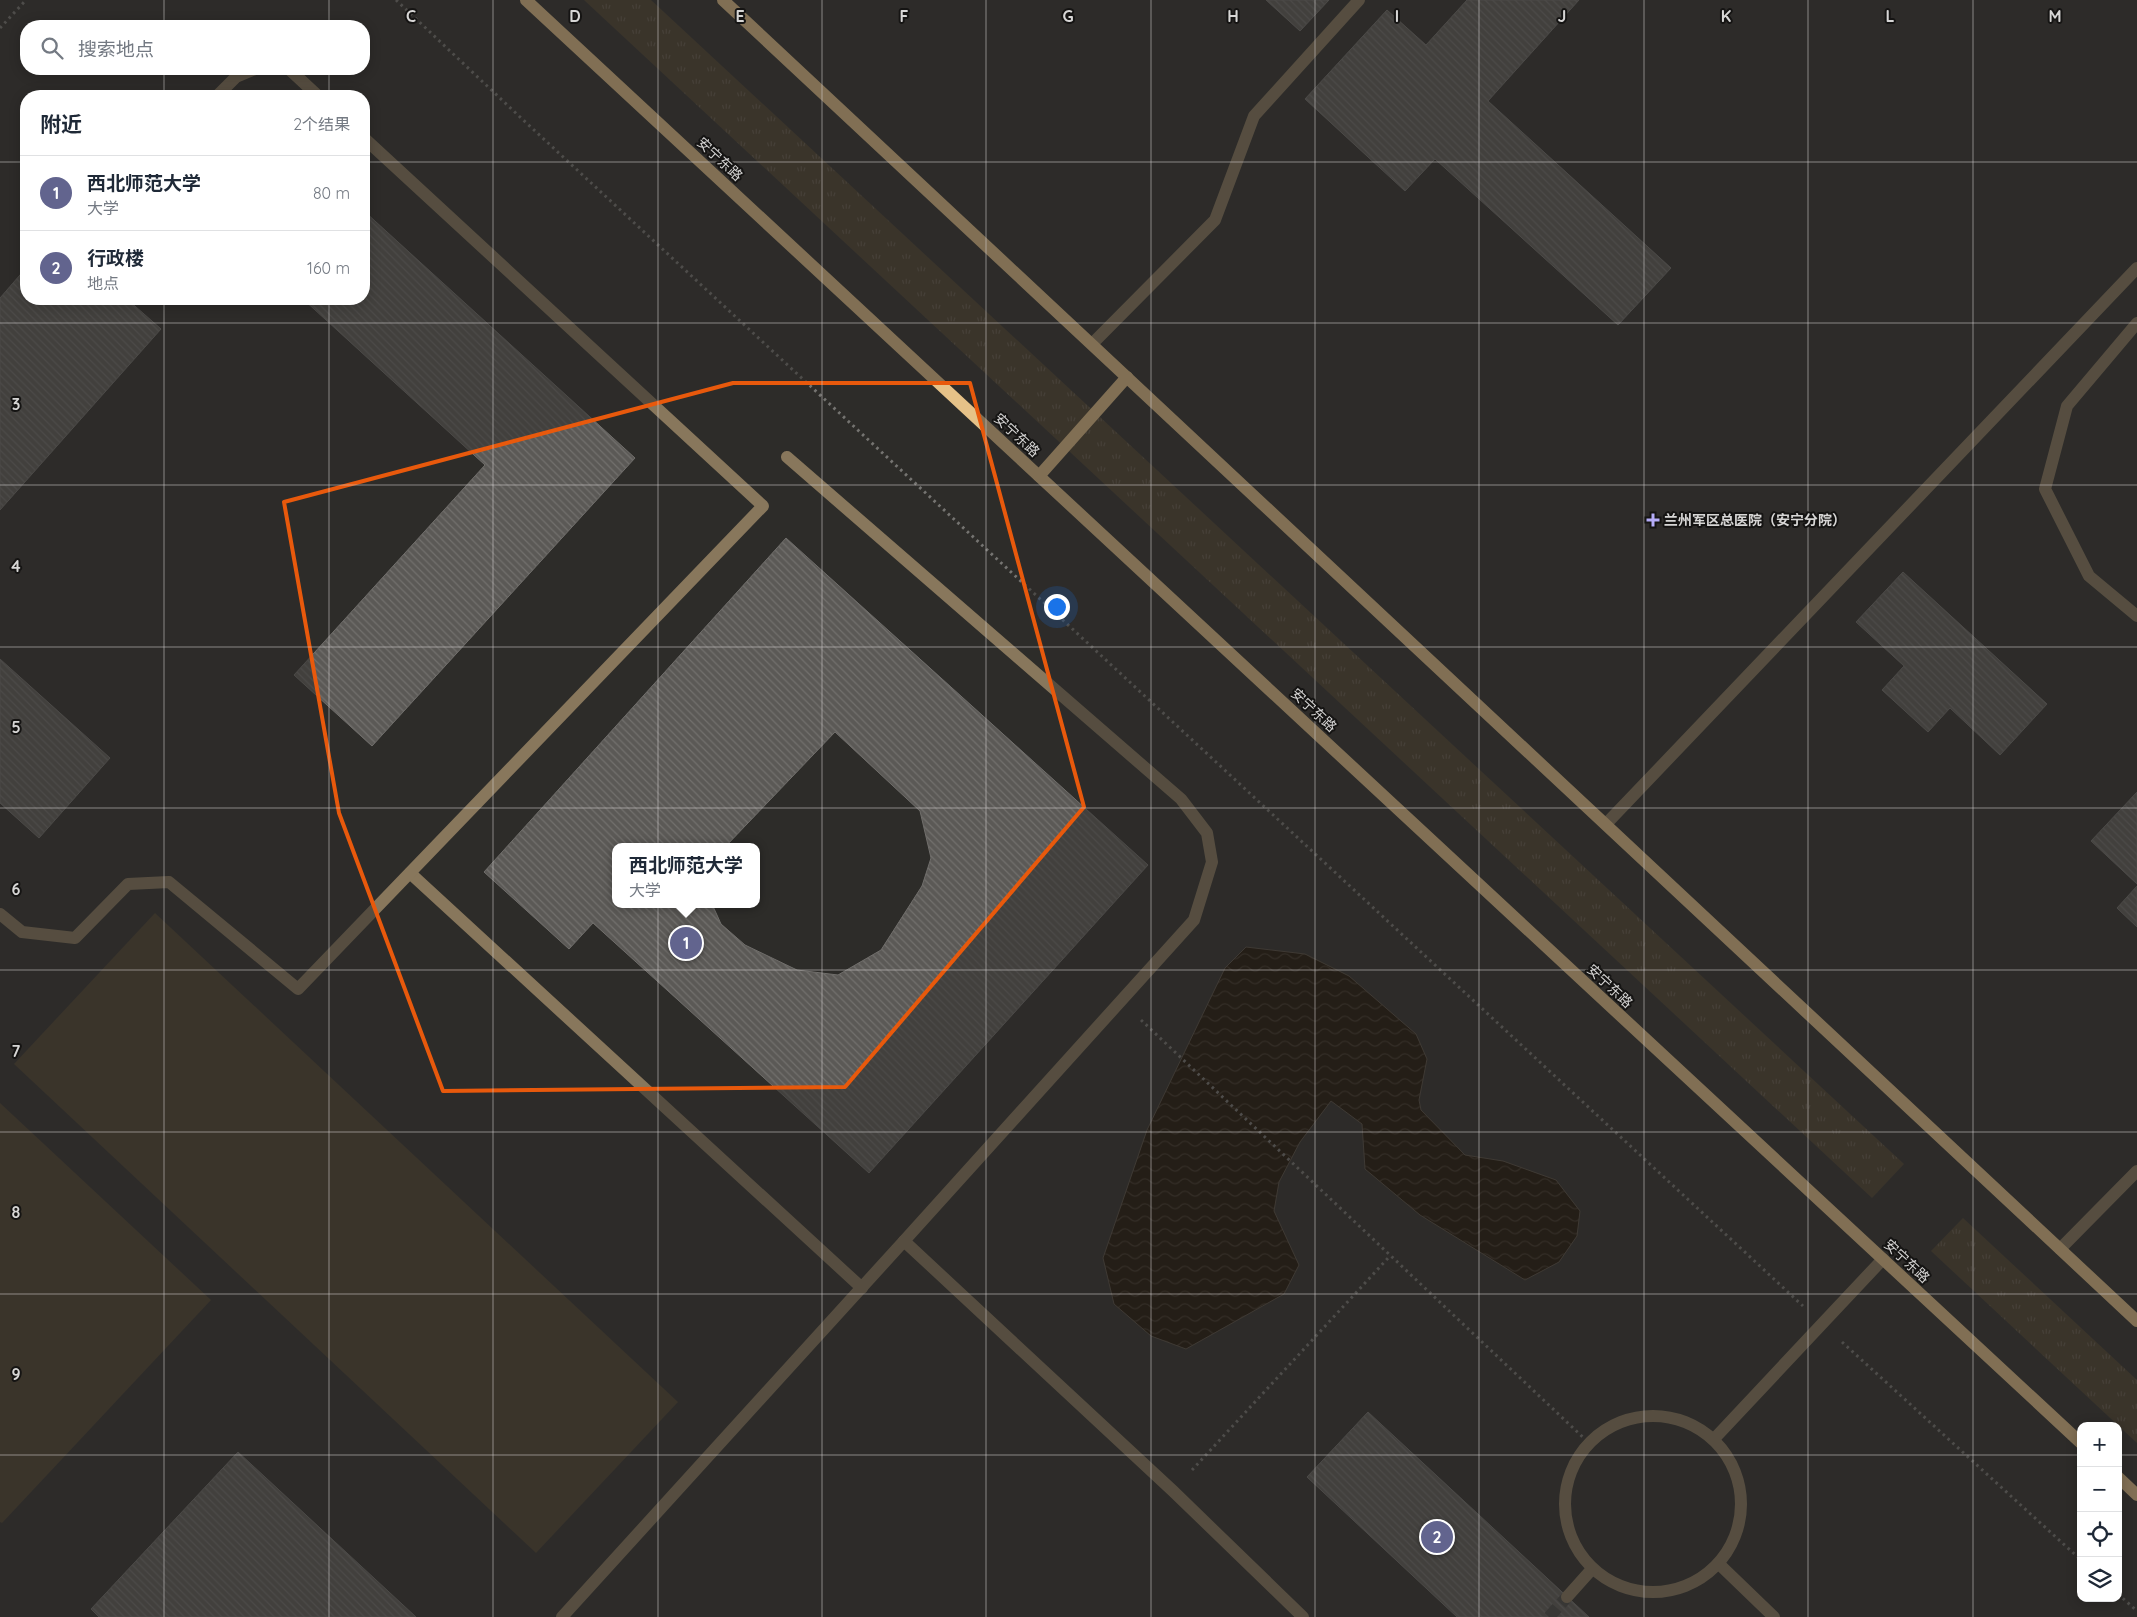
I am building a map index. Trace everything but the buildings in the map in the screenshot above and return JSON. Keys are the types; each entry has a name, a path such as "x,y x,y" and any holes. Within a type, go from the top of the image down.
{"main road":[{"name":"安宁东路","path":"526,0 2077,1439"},
{"path":"723,0 2137,1321"},
{"path":"1039,476 1127,377"},
{"path":"2122,1482 2137,1495"}],"street":[{"path":"1092,344 1215,220 1254,116 1359,0"},
{"path":"223,90 236,77 241,75"},
{"path":"295,75 312,90"},
{"path":"0,914 22,932 75,938 128,884 169,882 298,989 763,506 370,144"},
{"path":"1606,824 2137,268"},
{"path":"2137,323 2067,406 2044,489 2089,576 2137,616"},
{"path":"562,1617 1194,920 1212,862 1207,833 1180,799 787,457"},
{"path":"410,873 862,1288"},
{"path":"2060,1249 2137,1171"},
{"path":"904,1241 1173,1491 1303,1617"},
{"path":"1714,1439 1883,1259"},
{"path":"1650,1414 1684,1420 1714,1439 1735,1467 1743,1501 1737,1535 1718,1564 1690,1585 1656,1593 1622,1587 1592,1569 1571,1540 1564,1506 1569,1472 1588,1442 1616,1422 1650,1414"},
{"path":"1718,1564 1774,1617"},
{"path":"1567,1597 1592,1569"}],"path":[{"path":"0,28 26,0"},
{"path":"396,0 527,124 1822,1324 2078,1557"},
{"path":"1120,1001 1588,1442"},
{"path":"1173,1491 1390,1256"},
{"path":"2122,1598 2137,1611"}],"highlighted area":[{"path":"733,383 970,383 1084,807 845,1087 443,1091 339,813 284,502"}],"green space":[{"path":"584,0 651,0 1904,1164 1872,1198"},
{"path":"155,913 678,1402 536,1553 14,1064"},
{"path":"0,1103 211,1300 2,1523 0,1522"},
{"path":"1963,1218 2137,1380 2137,1443 2122,1429 2122,1422 2114,1422 1931,1251"}],"water":[{"path":"1246,947 1305,954 1349,976 1416,1034 1427,1059 1419,1100 1421,1110 1465,1155 1503,1161 1556,1180 1580,1211 1577,1236 1559,1262 1525,1280 1420,1215 1365,1169 1362,1124 1331,1101 1300,1142 1279,1182 1274,1211 1299,1265 1284,1294 1186,1349 1151,1336 1114,1304 1103,1258 1147,1130 1225,968"}],"tunnel":[{"path":"1549,1617 1567,1597"}],"place":[{"name":"兰州军区总医院（安宁分院）","path":"1653,520"},
{"name":"西北师范大学","path":"686,943"},
{"name":"行政楼","path":"1437,1537"}]}
